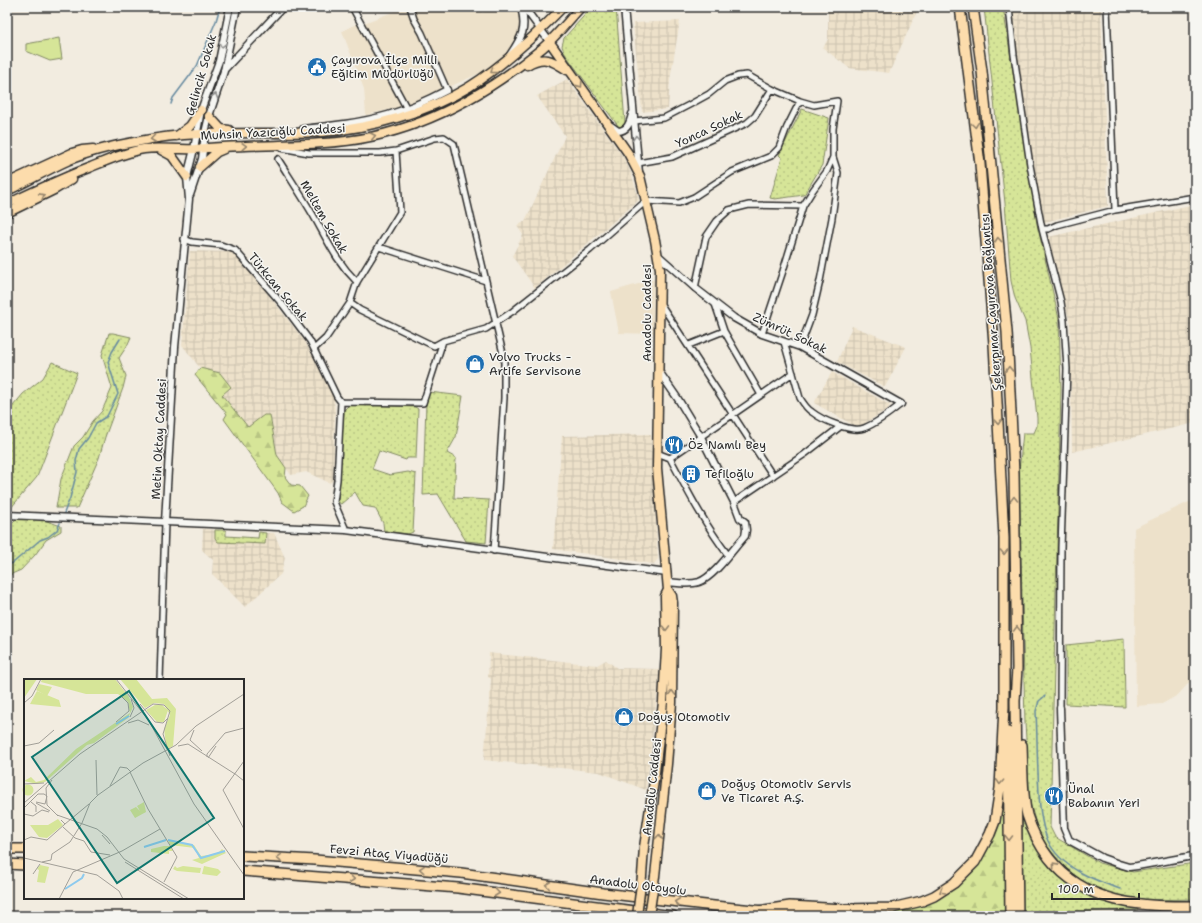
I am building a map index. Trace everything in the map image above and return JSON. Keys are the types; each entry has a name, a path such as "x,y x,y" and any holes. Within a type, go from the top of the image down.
{"highway":[{"path":"954,7 970,86"},
{"name":"Şekerpınar-Çayırova Bağlantısı","path":"960,7 980,164 994,344 1004,538 1004,603"},
{"name":"Şekerpınar-Çayırova Bağlantısı","path":"973,7 991,163 1007,332 1014,474 1017,668"},
{"path":"978,7 979,49"},
{"path":"1004,603 1008,670 1014,903 1018,916"},
{"path":"758,911 790,906 873,910 908,906 934,896 959,879 975,862 990,834 1000,788 1004,706 1004,603"},
{"path":"1010,916 1014,903 1015,701 1017,668"},
{"path":"1017,668 1021,711 1023,774 1027,813 1032,828 1044,851 1056,866 1070,879 1094,894 1123,902 1144,905 1195,906"},
{"path":"7,849 24,849"},
{"name":"Fevzi Ataç Viyadüğü","path":"244,856 315,860 461,873"},
{"path":"7,864 24,864"},
{"path":"244,871 313,875 458,888 673,916"},
{"name":"Anadolu Otoyolu","path":"461,873 603,893 813,916"},
{"path":"571,902 626,916"},
{"path":"1170,916 1195,914"}],"main road":[{"name":"Muhsin Yazıcığlu Caddesi","path":"7,191 68,161 141,140 196,133 322,132 386,122 423,109 461,91 486,75 506,61 541,30 563,7"},
{"name":"Muhsin Yazıcığlu Caddesi","path":"7,204 68,176 108,160 146,149 194,149 203,147 331,143 385,134 424,121 487,90 540,50 581,7"},
{"name":"Anadolu Caddesi","path":"549,42 607,122 628,153 640,176 659,256 658,488 668,586 673,603 672,703 655,876 649,916"},
{"path":"487,90 539,60 551,61 570,71"},
{"path":"177,136 190,126 201,110"},
{"path":"209,116 220,129 240,132"},
{"path":"200,168 217,152 228,147"},
{"path":"7,182 82,150 106,149"},
{"path":"158,149 172,156 188,177"},
{"path":"7,213 48,193 108,160"},
{"name":"Anadolu Caddesi","path":"637,916 644,847 654,781 663,702 666,649 665,596 668,586"}],"street":[{"name":"Gelincik Sokak","path":"194,149 201,110 219,61 230,7"},
{"name":"Gelincik Sokak","path":"203,147 209,116 224,71 237,7"},
{"path":"208,89 283,7"},
{"path":"352,7 406,108"},
{"path":"410,7 414,20 422,33 447,90"},
{"path":"522,7 549,42"},
{"path":"506,61 523,32 524,21 522,7"},
{"path":"624,7 640,176"},
{"path":"1009,7 1014,55 1030,165 1042,229 1061,302 1064,321 1067,369 1061,548 1060,708 1064,828 1069,840 1102,858 1129,867 1194,855"},
{"path":"1107,7 1115,210"},
{"path":"634,121 664,118 709,94 725,82 738,76 747,75 772,89 800,101 814,105 837,101 833,129 833,157 838,173 832,218 812,315 800,347"},
{"name":"Yonca Sokak","path":"638,163 672,157 747,123 755,116 772,89"},
{"name":"Muhsin Yazıcığlu Caddesi","path":"278,132 369,120 428,100 447,90"},
{"path":"350,303 360,310 434,346 443,341 486,328 513,311 590,250 646,201 679,203 694,197 732,172 771,156 778,148 800,101"},
{"path":"607,122 618,131 624,130 631,120 633,104"},
{"path":"267,145 309,153 396,151 435,138 444,137 454,144 504,358 504,398 494,551"},
{"name":"Metin Oktay Caddesi","path":"189,199 200,168 203,147"},
{"name":"Metin Oktay Caddesi","path":"160,679 165,522 175,347 184,239 189,199 188,177 194,149"},
{"path":"314,349 326,338 350,303 356,282 400,212 396,151"},
{"path":"762,334 803,206 827,171 833,157"},
{"name":"Meltem Sokak","path":"278,159 313,216 332,253 344,270 356,282"},
{"path":"1042,229 1048,229 1057,225 1115,210 1195,197"},
{"path":"695,288 706,237 717,221 729,210 749,205 803,206"},
{"name":"Türkcan Sokak","path":"184,239 192,242 221,245 235,250 283,305 310,341 337,397 341,402"},
{"path":"379,247 486,281"},
{"name":"Zümrüt Sokak","path":"659,256 695,288 734,318 762,334 800,347 901,404"},
{"path":"660,302 773,476"},
{"path":"715,304 724,331 761,395"},
{"path":"688,345 724,331"},
{"path":"346,530 334,502 337,480 341,402 422,403 443,341"},
{"path":"784,342 800,398 803,404 812,413 840,426 854,430 864,429 901,404"},
{"path":"658,370 678,398 701,437 734,502 740,518 745,522 746,530 744,536 716,571 703,580 688,584 668,586"},
{"path":"670,458 793,373"},
{"path":"734,502 806,454 840,426"},
{"path":"657,453 670,458 693,502 716,540 728,555"},
{"path":"7,515 346,530 667,573"}],"shaded area":[{"path":"406,7 479,7 482,13 495,7 518,7 522,29 505,62 406,106 366,115 364,89 342,31 360,22 361,24"},
{"path":"828,7 919,7 889,73 849,68 823,48 828,39"},
{"path":"1003,7 1101,7 1108,206 1037,224"},
{"path":"680,21 670,80 668,109 642,112 633,23"},
{"path":"567,79 624,158 632,175 639,200 535,288 512,256 523,235 517,226 525,221 565,136 537,96"},
{"path":"1195,204 1195,423 1072,452 1070,323 1048,237"},
{"path":"190,251 233,252 306,343 334,398 333,480 330,483 306,472 291,475 277,455 270,415 264,415 248,427 221,394 231,387 220,373 200,368 182,345"},
{"path":"655,279 654,334 619,333 611,292"},
{"path":"852,326 906,347 885,387 837,362"},
{"path":"832,372 890,405 888,409 862,425 855,426 814,403"},
{"path":"651,434 658,559 654,564 553,549 562,436"},
{"path":"1195,499 1195,676 1178,695 1162,704 1136,706 1134,528"},
{"path":"203,529 215,530 215,538 265,543 266,533 274,533 285,558 281,574 245,607 212,574 213,560 202,550"},
{"path":"489,653 597,665 606,660 617,668 659,669 646,790 599,772 484,760 491,679 488,677"}],"green space":[{"path":"592,7 616,7 625,123 619,127 565,54 562,46 564,38"},
{"path":"984,7 1003,7 1037,224 1059,319 1061,389 1050,827 1055,837 1099,863 1133,872 1195,863 1195,899 1142,900 1124,898 1109,894 1085,883 1066,869 1046,845 1039,834 1030,803 1025,723 1019,471 1023,433 1034,433 1037,426 1037,418 1030,348 1025,321 1015,298 1011,281 1005,203"},
{"path":"59,38 62,59 50,61 26,51 26,44"},
{"path":"802,109 829,118 822,165 804,195 775,199 770,198 782,158 779,155"},
{"path":"109,333 131,337 119,358 126,376 123,388 99,458 77,508 56,508 61,479 74,446 83,437 93,421 102,411 112,388 102,355"},
{"path":"52,362 77,373 37,477 10,509 7,509 7,413 23,394 43,378"},
{"path":"200,368 220,373 231,387 222,395 248,427 264,415 270,415 277,455 286,468 285,477 291,485 300,486 308,496 303,506 294,511 282,502 278,493 224,419 227,414 195,375"},
{"path":"429,392 463,396 456,437 447,453 456,458 454,498 489,500 486,543 466,541 438,494 423,495 426,403"},
{"path":"350,404 415,407 418,409 416,458 407,458 406,460 379,451 372,469 390,475 408,472 416,474 413,532 408,534 384,531 383,523 375,508 363,506 355,492 341,504 338,502 344,410"},
{"path":"16,519 44,520 61,526 61,531 46,540 21,570 7,576 7,528"},
{"path":"215,530 226,530 226,536 258,538 259,532 266,533 265,544 218,542 215,538"},
{"path":"1124,639 1125,707 1066,704 1066,645"},
{"path":"1005,777 1005,915 905,913 892,915 893,912 909,909 939,897 953,889 976,868 985,855 995,832"},
{"path":"1022,807 1054,871 1074,887 1096,898 1113,904 1138,908 1138,910 1023,913"}],"waterway":[{"path":"171,104 173,98 197,66 216,21 220,7"},
{"path":"64,513 77,472 76,461 79,449 88,438 96,423 107,416 118,394 108,362 120,339"},
{"path":"7,566 40,540 48,537 57,530 60,523"},
{"path":"1045,696 1039,701 1036,711 1040,807 1048,841 1061,859 1070,866 1089,877 1120,889"}],"place":[{"name":"Çayırova İlçe Milli Eğitim Müdürlüğü","path":"317,67"},
{"name":"Volvo Trucks - Artife Servisone","path":"475,364"},
{"name":"Öz Namlı Bey","path":"674,445"},
{"name":"Tefiloğlu","path":"691,474"},
{"name":"Doğuş Otomotiv","path":"624,717"},
{"name":"Doğuş Otomotiv Servis Ve Ticaret A.Ş.","path":"707,791"},
{"name":"Ünal Babanın Yeri","path":"1054,796"}]}
